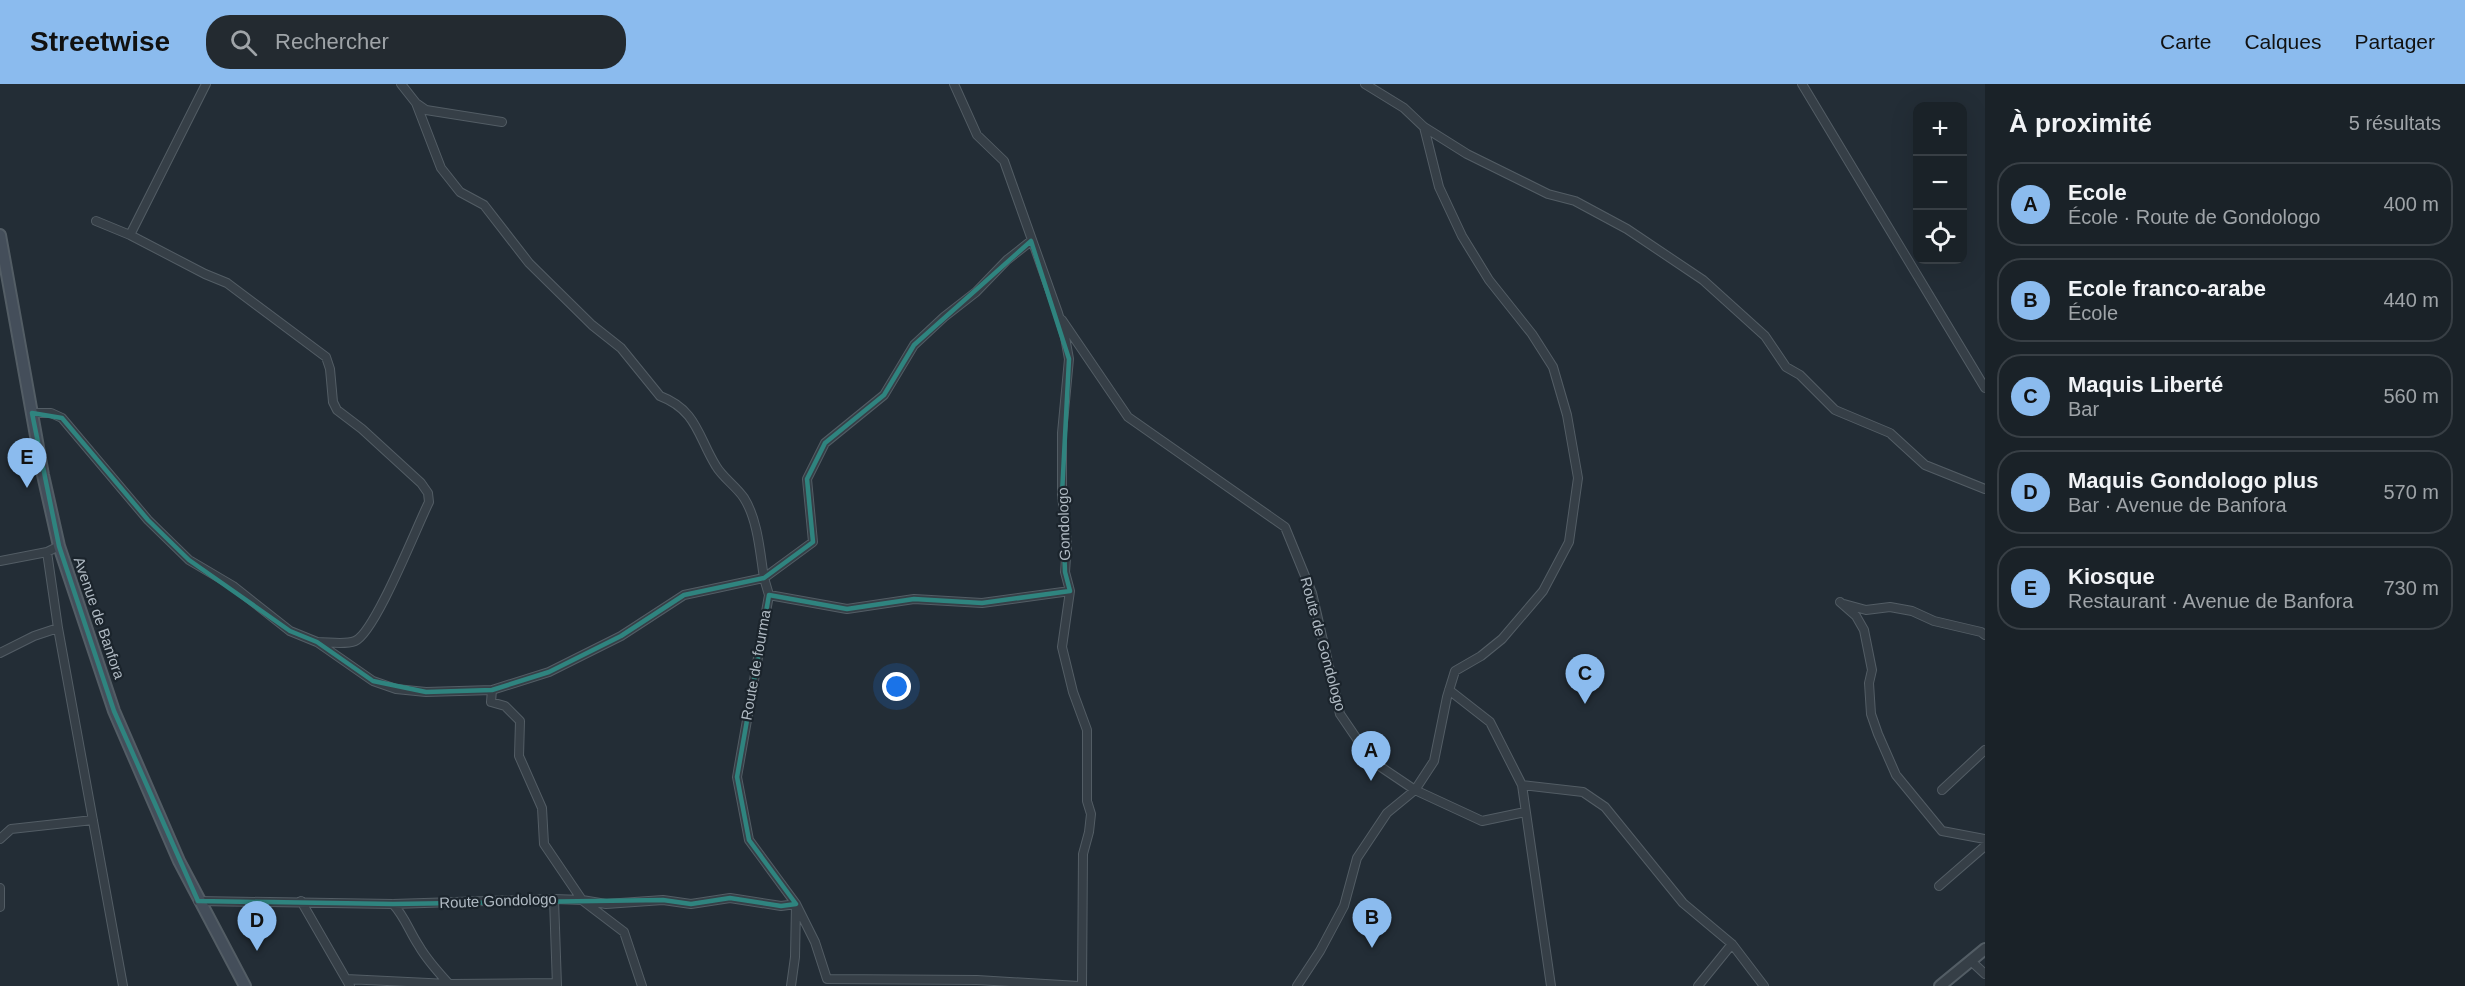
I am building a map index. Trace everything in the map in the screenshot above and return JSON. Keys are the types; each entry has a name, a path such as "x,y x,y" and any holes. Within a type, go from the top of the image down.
{"main road":[{"name":"Avenue de Banfora","path":"0,235 4,286 59,546 114,711 198,901 245,986"}],"street":[{"path":"130,234 206,84"},
{"path":"401,84 416,103 426,110 502,122"},
{"name":"Gondologo","path":"954,84 977,135 1004,161 1058,313 1069,359 1062,433 1062,484 1067,544 1065,572 1070,591 1062,647 1073,692 1087,730 1087,801 1091,813 1083,854 1080,986"},
{"path":"1365,84 1404,108 1424,127 1467,154 1548,194 1575,201 1627,229 1711,288 1765,336 1786,368 1800,375 1835,410 1890,433 1925,465 1985,489"},
{"path":"1802,84 1985,388"},
{"name":"Route de fourma","path":"416,103 441,168 460,192 484,205 529,263 558,293 621,348 660,396 670,399 685,411 696,424 717,468 745,499 758,536 764,578 769,594 737,777 749,840 796,904 815,942 827,979"},
{"path":"1297,986 1320,951 1344,906 1357,858 1387,813 1415,790 1434,761 1455,671 1481,656 1502,639 1543,591 1569,542 1578,478 1567,415 1553,367 1532,334 1489,280 1462,236 1439,187 1424,127"},
{"path":"96,221 130,234 205,274 227,283 326,357 329,363 333,402 337,410 370,436 421,483 428,493 429,502 369,628 362,637 354,642 316,642"},
{"path":"32,413 51,413 62,418 148,520 189,560 233,586 291,631 316,642 373,681 396,689 426,692 492,690 549,672 621,636 684,596 764,578 813,542 807,479 825,443 884,395 914,345 976,292 1007,260 1032,241"},
{"name":"Route de Gondologo","path":"1058,313 1128,417 1285,527 1312,593 1340,714 1372,760 1415,790 1482,821 1525,812"},
{"path":"0,561 47,552 59,546"},
{"path":"47,552 58,628 123,986"},
{"path":"769,594 847,609 914,599 982,603 1070,591"},
{"path":"1985,635 1981,632 1934,621 1912,611 1890,607 1866,610 1840,602 1856,615 1864,630 1872,670 1869,683 1871,714 1896,775 1942,831 1985,838"},
{"path":"0,653 34,636 58,628"},
{"path":"492,690 491,702 505,706 520,721 519,756 542,808 544,844 582,900 624,932 641,985"},
{"path":"1449,690 1490,722 1522,784 1551,986"},
{"path":"1942,789 1984,754"},
{"path":"1522,784 1583,792 1605,807 1683,903 1732,944 1764,986"},
{"path":"0,839 11,829 93,820"},
{"path":"1939,886 1985,846"},
{"path":"0,888 0,907"},
{"name":"Route Gondologo","path":"198,901 393,904 554,899 606,904 663,900 691,904 730,898 781,906 796,904"},
{"path":"301,902 348,982 557,984 554,899"},
{"path":"393,904 404,915 417,944 433,968 449,984"},
{"path":"791,986 795,957 796,904"},
{"path":"1698,986 1732,944"},
{"path":"1940,986 1985,949"},
{"path":"1971,961 1985,974"},
{"path":"827,979 976,980 1080,986"},
{"path":"827,979 836,986"}],"highlighted area":[{"path":"1031,241 1069,359 1062,494 1065,572 1070,591 982,603 914,599 847,609 769,595 737,777 749,840 796,904 781,906 730,898 691,904 663,900 393,904 198,901 114,711 59,546 32,413 62,418 148,520 189,560 290,631 317,642 373,681 426,692 492,690 549,672 621,636 684,595 764,578 813,542 807,479 825,443 884,395 914,345"}],"place":[{"name":"Kiosque","path":"27,488"},
{"name":"Maquis Liberté","path":"1585,704"},
{"name":"Ecole","path":"1371,781"},
{"name":"Ecole franco-arabe","path":"1372,948"},
{"name":"Maquis Gondologo plus","path":"257,951"}]}
